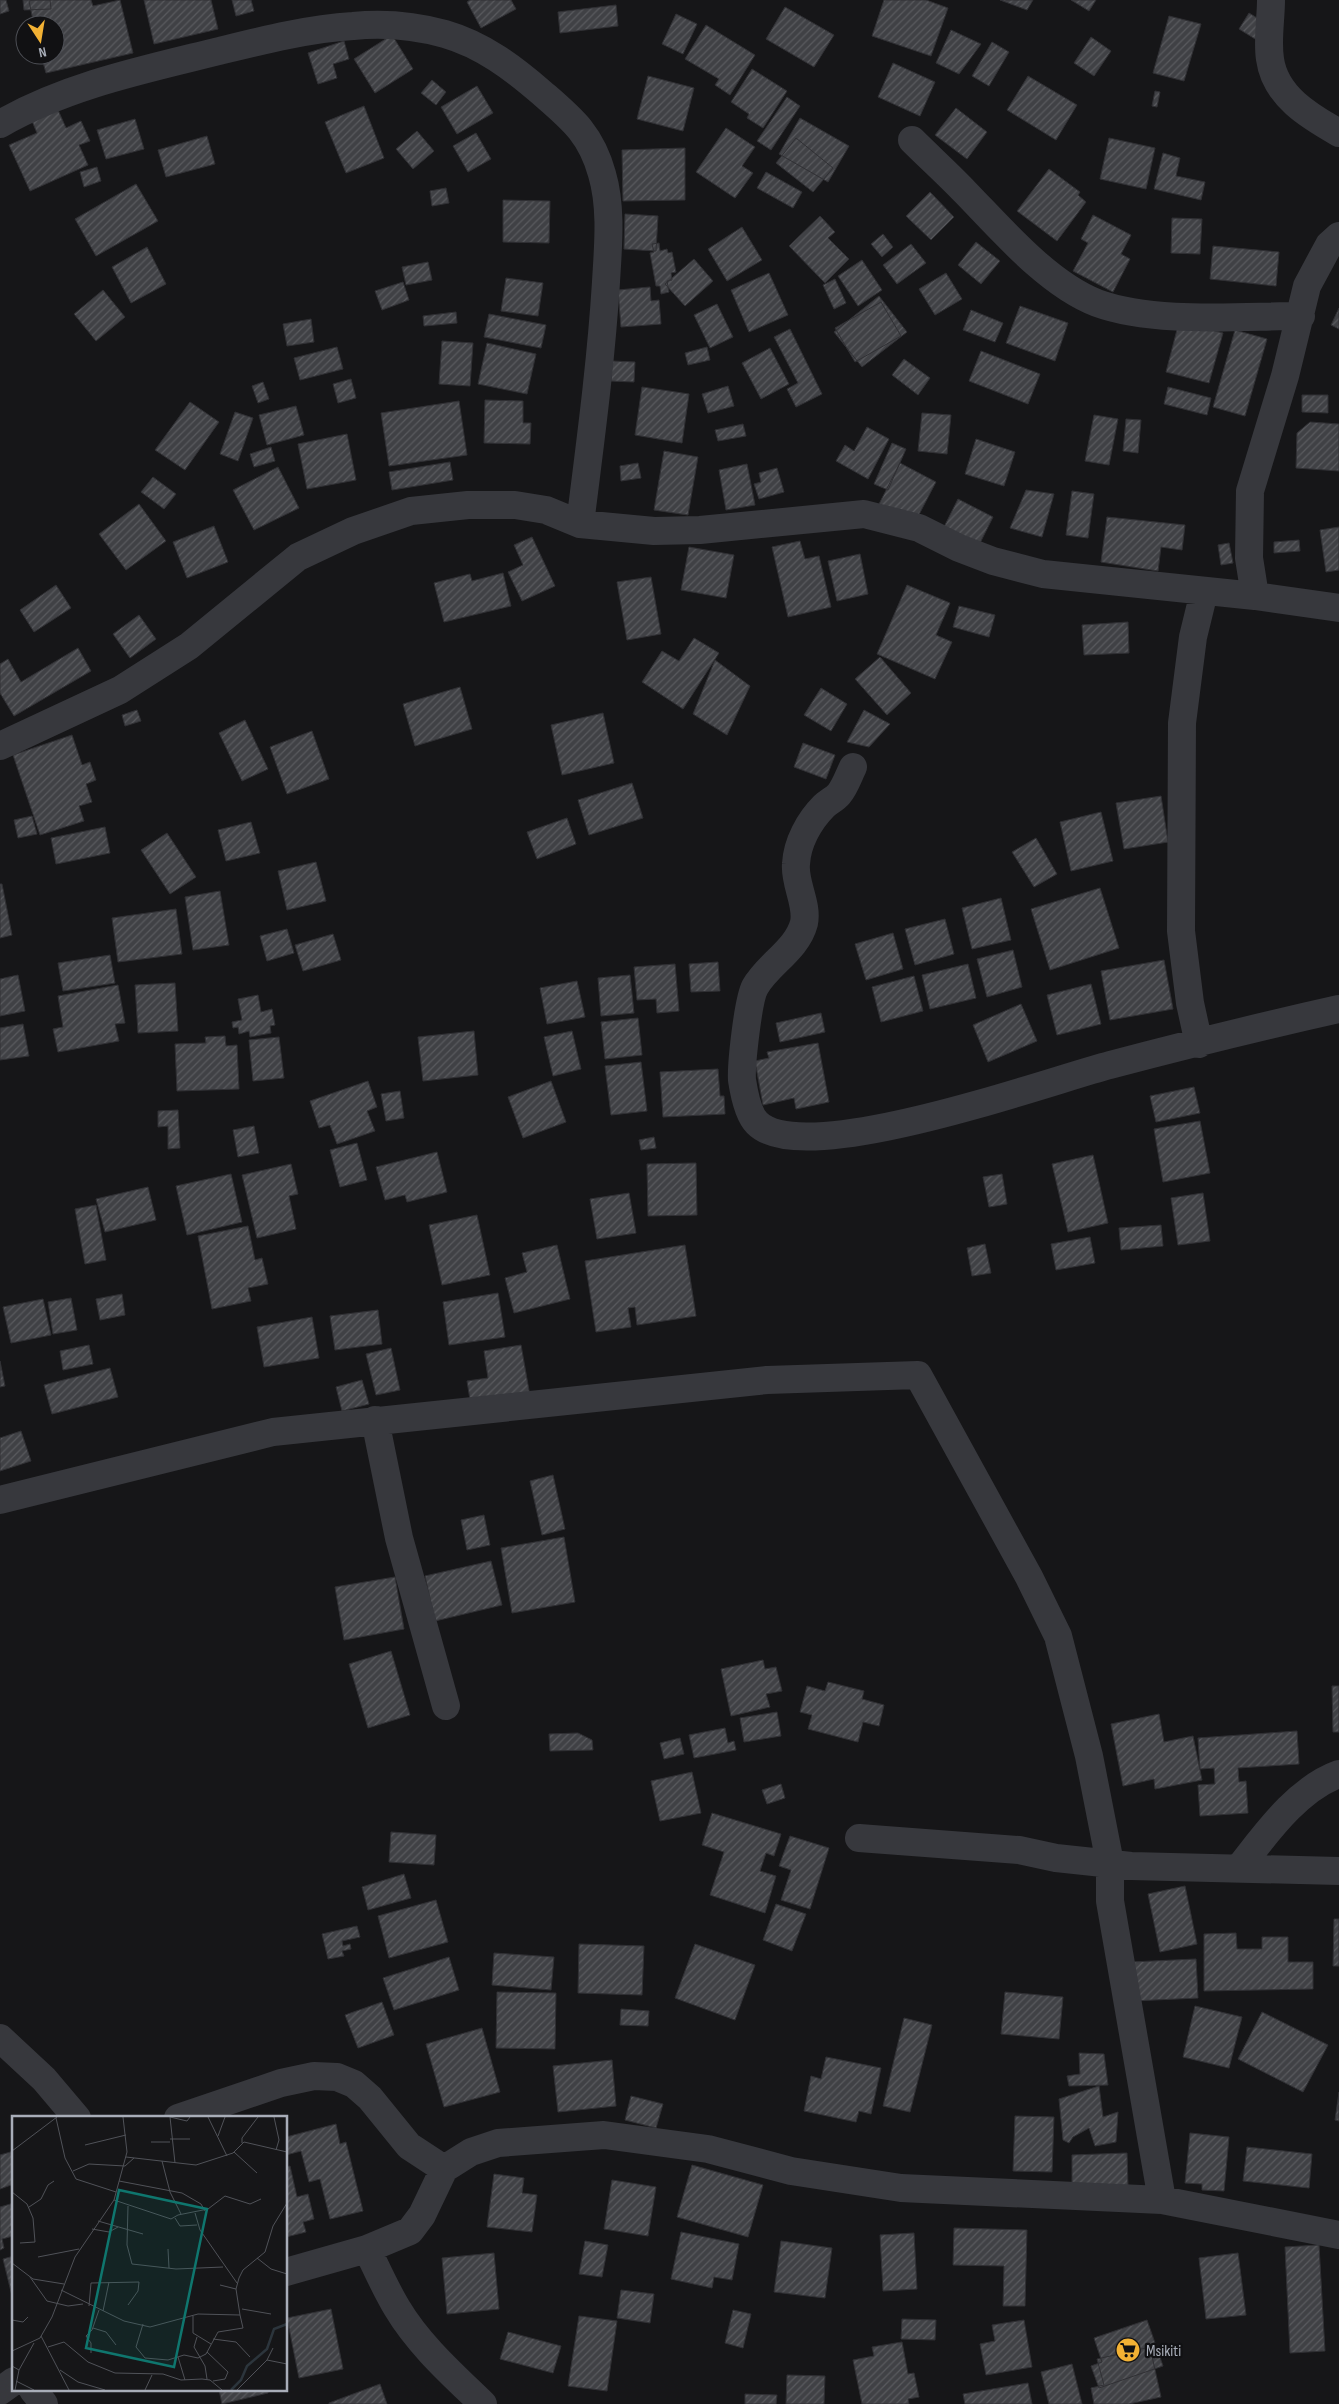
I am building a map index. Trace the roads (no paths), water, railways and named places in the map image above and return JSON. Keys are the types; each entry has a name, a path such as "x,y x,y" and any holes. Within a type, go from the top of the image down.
{"street":[{"path":"1271,0 1270,59 1281,89 1306,114 1339,133"},
{"path":"0,124 30,106 105,80 277,37 352,26 403,26 446,34 479,47 514,69 577,124 592,147 602,173 607,195 608,249 605,304 599,374 580,524"},
{"path":"912,140 1001,230 1043,268 1070,288 1096,302 1123,310 1165,315 1301,316"},
{"path":"1255,596 1249,558 1250,491 1301,316 1307,286 1329,245 1339,236"},
{"path":"0,746 120,690 189,646 298,557 353,531 411,511 468,505 516,505 546,510 580,524 654,531 700,530 864,514 919,528 959,548 993,561 1043,574 1255,596 1339,608"},
{"path":"1199,1044 1190,1003 1181,932 1182,723 1193,637 1204,592"},
{"path":"852,767 840,793 824,806 800,843 795,866 804,922 797,938 764,974 754,989 748,1018 742,1079 748,1104 756,1122 772,1133 793,1136 838,1134 918,1121 1100,1067 1339,1009"},
{"path":"0,1500 272,1432 767,1380 918,1375 1029,1577 1058,1636 1089,1756 1110,1863 1110,1901 1162,2200"},
{"path":"375,1420 399,1538 446,1706"},
{"path":"1239,1868 1277,1820 1308,1793 1339,1774"},
{"path":"858,1838 1019,1850 1056,1858 1130,1866 1339,1871"},
{"path":"0,2038 44,2079 75,2116"},
{"path":"184,2116 281,2084 314,2076 337,2077 354,2084 370,2098 409,2146 444,2169"},
{"path":"288,2271 368,2249 410,2231 422,2215 444,2169 471,2152 498,2143 604,2135 708,2149 791,2172 901,2188 1162,2200 1339,2235"},
{"path":"368,2249 398,2309 415,2332 439,2361 483,2404"},
{"path":"0,2390 12,2382"},
{"path":"35,2392 44,2404"}],"place":[{"name":"Msikiti","path":"1128,2350"}]}
